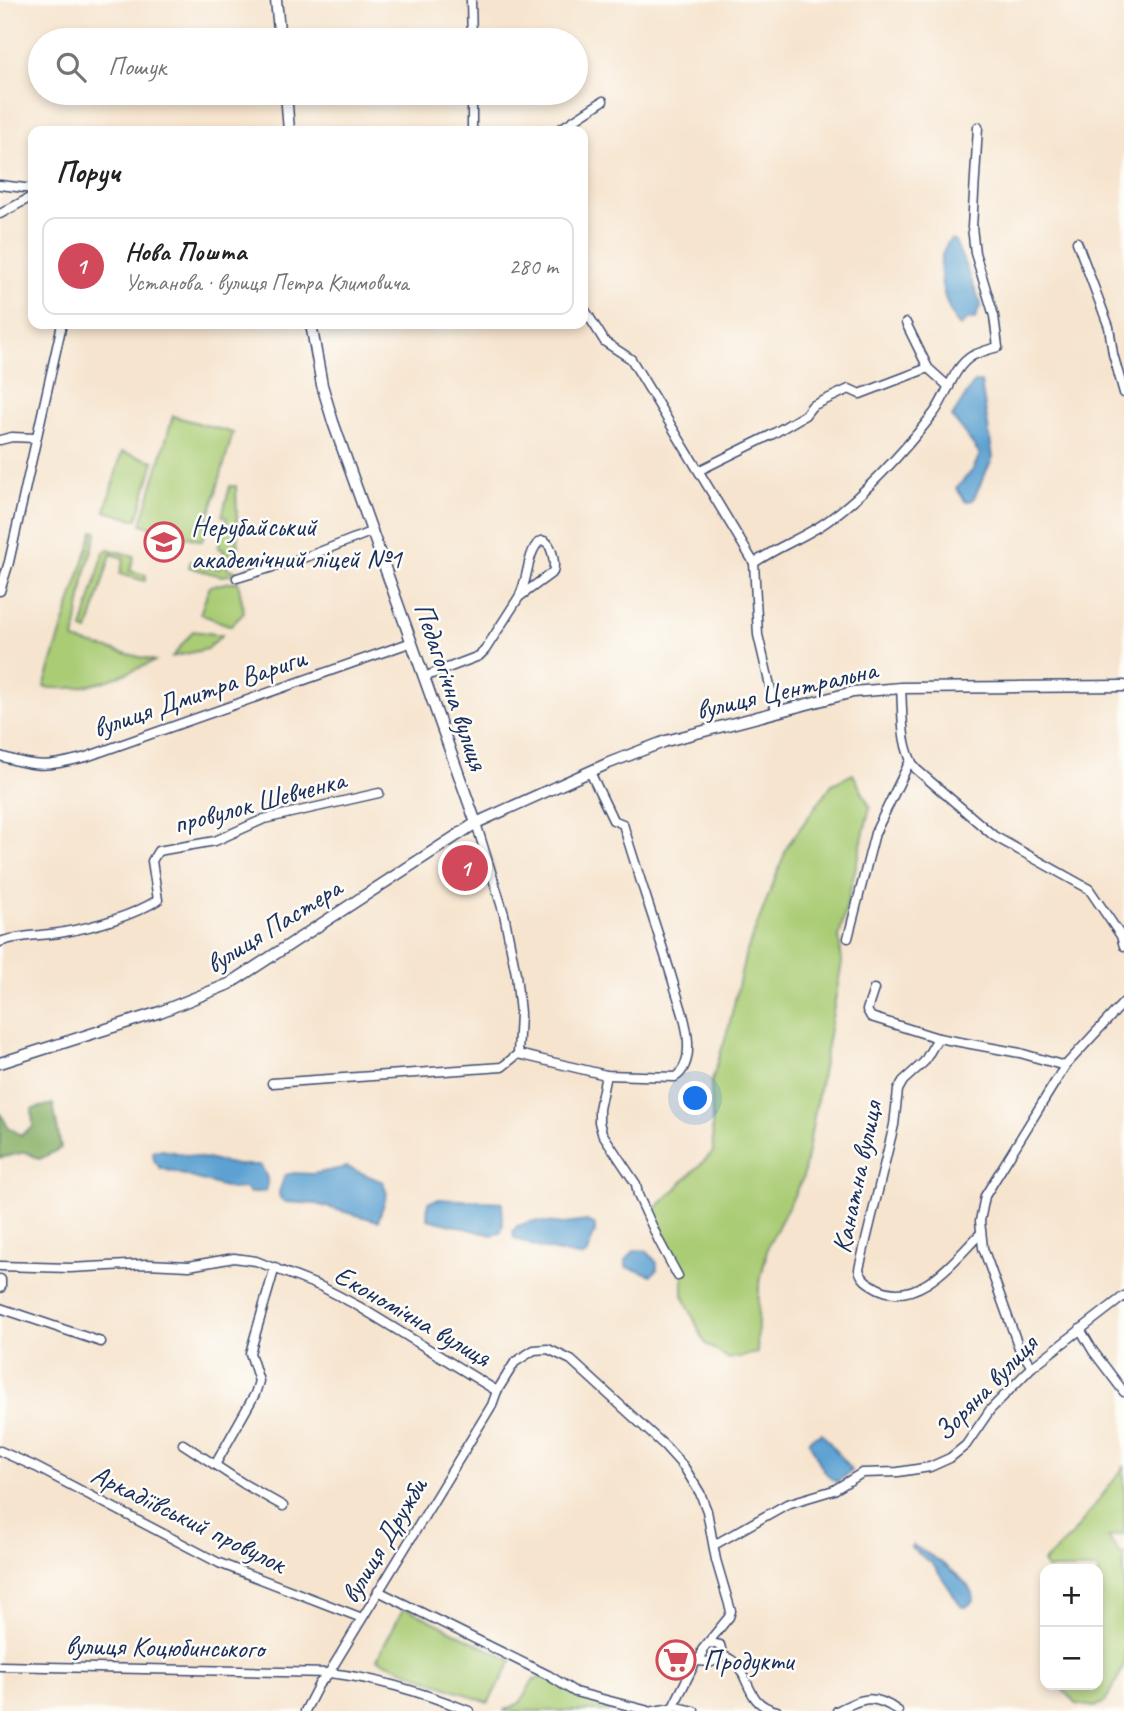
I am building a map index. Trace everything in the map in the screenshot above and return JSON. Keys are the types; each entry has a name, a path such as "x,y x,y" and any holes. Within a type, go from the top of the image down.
{"street":[{"path":"276,0 279,28"},
{"path":"471,0 472,28"},
{"path":"566,126 603,101"},
{"path":"287,105 289,126"},
{"path":"472,105 472,126"},
{"path":"754,563 828,520 851,501 934,413 960,367 971,356 998,347 994,316 975,253 972,227 978,127"},
{"path":"0,185 28,188"},
{"path":"0,214 28,199"},
{"path":"1077,242 1109,327 1124,393"},
{"path":"588,315 605,342 631,359 754,563 758,635 776,711"},
{"path":"906,323 928,368 949,387"},
{"path":"0,591 9,562 61,329"},
{"name":"Педагогічна вулиця","path":"312,329 333,422 476,823"},
{"path":"699,470 771,435 805,415 812,406 849,389 860,394 928,368"},
{"path":"0,440 12,437 35,438"},
{"path":"237,578 309,556 373,531"},
{"path":"424,677 479,656 485,650 519,597 529,574 534,548 544,541 549,544 555,559 553,572 519,597"},
{"name":"вулиця Дмитра Вариги","path":"0,756 27,765 42,766 86,757 412,642"},
{"name":"вулиця Центральна","path":"476,823 666,741 853,692 901,688 1124,686"},
{"path":"901,688 905,740 910,761 928,781 994,836 1089,889 1121,936 1124,946"},
{"path":"848,938 875,833 910,761"},
{"path":"518,1054 606,1075 675,1077 683,1070 688,1049 679,1000 623,824 613,820 590,772"},
{"name":"провулок Шевченка","path":"0,942 62,933 122,919 140,911 158,900 152,861 158,851 215,841 264,819 379,793"},
{"path":"272,1083 502,1067 518,1054 520,1013 516,974 504,914 476,823"},
{"name":"вулиця Пастера","path":"0,1063 160,1012 229,984 476,823"},
{"path":"874,989 867,1010 871,1017 938,1038 1020,1053 1065,1066"},
{"path":"1032,1367 1019,1348 983,1248 979,1220 985,1196 1065,1066 1124,1002"},
{"name":"Канатна вулиця","path":"938,1038 924,1062 903,1081 898,1090 894,1125 859,1269 860,1275 888,1293 905,1294 914,1291 949,1265 981,1233"},
{"path":"606,1075 598,1122 602,1133 636,1184 659,1241 678,1276"},
{"name":"Економічна вулиця","path":"0,1266 189,1266 234,1258 246,1259 275,1267 322,1287 497,1391 515,1362 534,1350 548,1349 571,1360 665,1446 684,1467 700,1493 707,1511 716,1560 732,1608 729,1617 705,1646 701,1659 673,1707"},
{"path":"215,1465 255,1394 259,1381 250,1353 275,1267"},
{"path":"0,1280 0,1287"},
{"name":"Зоряна вулиця","path":"714,1545 786,1504 834,1490 862,1473 898,1472 930,1466 950,1458 966,1445 990,1410 1032,1367 1124,1296"},
{"path":"0,1308 101,1342"},
{"path":"1080,1329 1124,1392"},
{"name":"вулиця Дружби","path":"305,1711 319,1684 329,1673 492,1405 497,1391"},
{"path":"183,1444 283,1506"},
{"name":"Аркадіївський провулок","path":"0,1451 36,1467 219,1563 362,1618"},
{"path":"378,1591 548,1675 575,1692 651,1711 673,1707 694,1711"},
{"path":"710,1643 720,1645 723,1656"},
{"path":"701,1659 712,1662 723,1656 732,1659 741,1668 749,1692 771,1710 777,1711"},
{"name":"вулиця Коцюбинського","path":"0,1666 329,1673 361,1676 443,1700 469,1711"},
{"path":"837,1711 855,1702 872,1699 885,1702 898,1711"}],"green space":[{"path":"173,416 233,433 202,541 141,524"},
{"path":"122,452 154,461 137,520 105,511"},
{"path":"230,486 236,486 238,552 227,555 227,568 237,574 221,576 189,567 191,561 219,569 224,550 218,548 227,517 222,516"},
{"path":"93,531 97,532 85,574 74,640 155,661 87,686 44,687"},
{"path":"108,549 134,556 130,571 146,575 145,581 120,574 124,558 111,554 88,631 82,629 104,552"},
{"path":"238,581 244,613 231,626 200,614 210,586"},
{"path":"193,631 222,635 207,649 172,657"},
{"path":"853,774 870,807 839,937 842,962 803,1178 768,1246 759,1287 757,1353 729,1359 705,1343 683,1295 683,1277 652,1212 713,1152 711,1084 729,1026 745,956 788,845 832,784"},
{"path":"53,1104 61,1148 40,1159 25,1152 0,1158 0,1113 8,1127 21,1135 33,1127 32,1109"},
{"path":"1124,1467 1124,1534 1108,1537 1121,1555 1124,1554 1124,1665 1105,1702 1095,1707 1076,1704 1063,1690 1103,1690 1103,1564 1043,1563 1072,1535"},
{"path":"404,1607 512,1661 488,1703 377,1659"},
{"path":"544,1677 622,1711 503,1711 520,1703 533,1680"}],"water":[{"path":"952,239 981,304 975,319 967,320 960,326 949,308 942,283 942,257 945,247"},
{"path":"974,382 981,382 993,457 973,500 966,502 956,488 973,470 980,454 952,417"},
{"path":"162,1150 237,1165 260,1165 266,1177 266,1191 250,1193 245,1188 231,1189 160,1168 154,1160 153,1151"},
{"path":"347,1167 383,1182 387,1194 378,1221 316,1204 285,1202 280,1198 279,1192 285,1175 313,1174"},
{"path":"440,1199 502,1202 503,1225 500,1233 492,1235 427,1219 428,1202"},
{"path":"534,1221 564,1224 587,1221 595,1225 586,1255 582,1257 536,1247 514,1238 513,1232 517,1226"},
{"path":"635,1250 647,1251 657,1263 657,1270 651,1275 626,1267 626,1260"},
{"path":"822,1433 852,1471 836,1482 824,1469 809,1441"},
{"path":"912,1545 958,1576 972,1592 974,1600 962,1607 933,1564 911,1548"}],"place":[{"name":"Нерубайський академічний ліцей №1","path":"164,542"},
{"name":"Нова Пошта","path":"465,868"},
{"name":"Продукти","path":"676,1660"}]}
